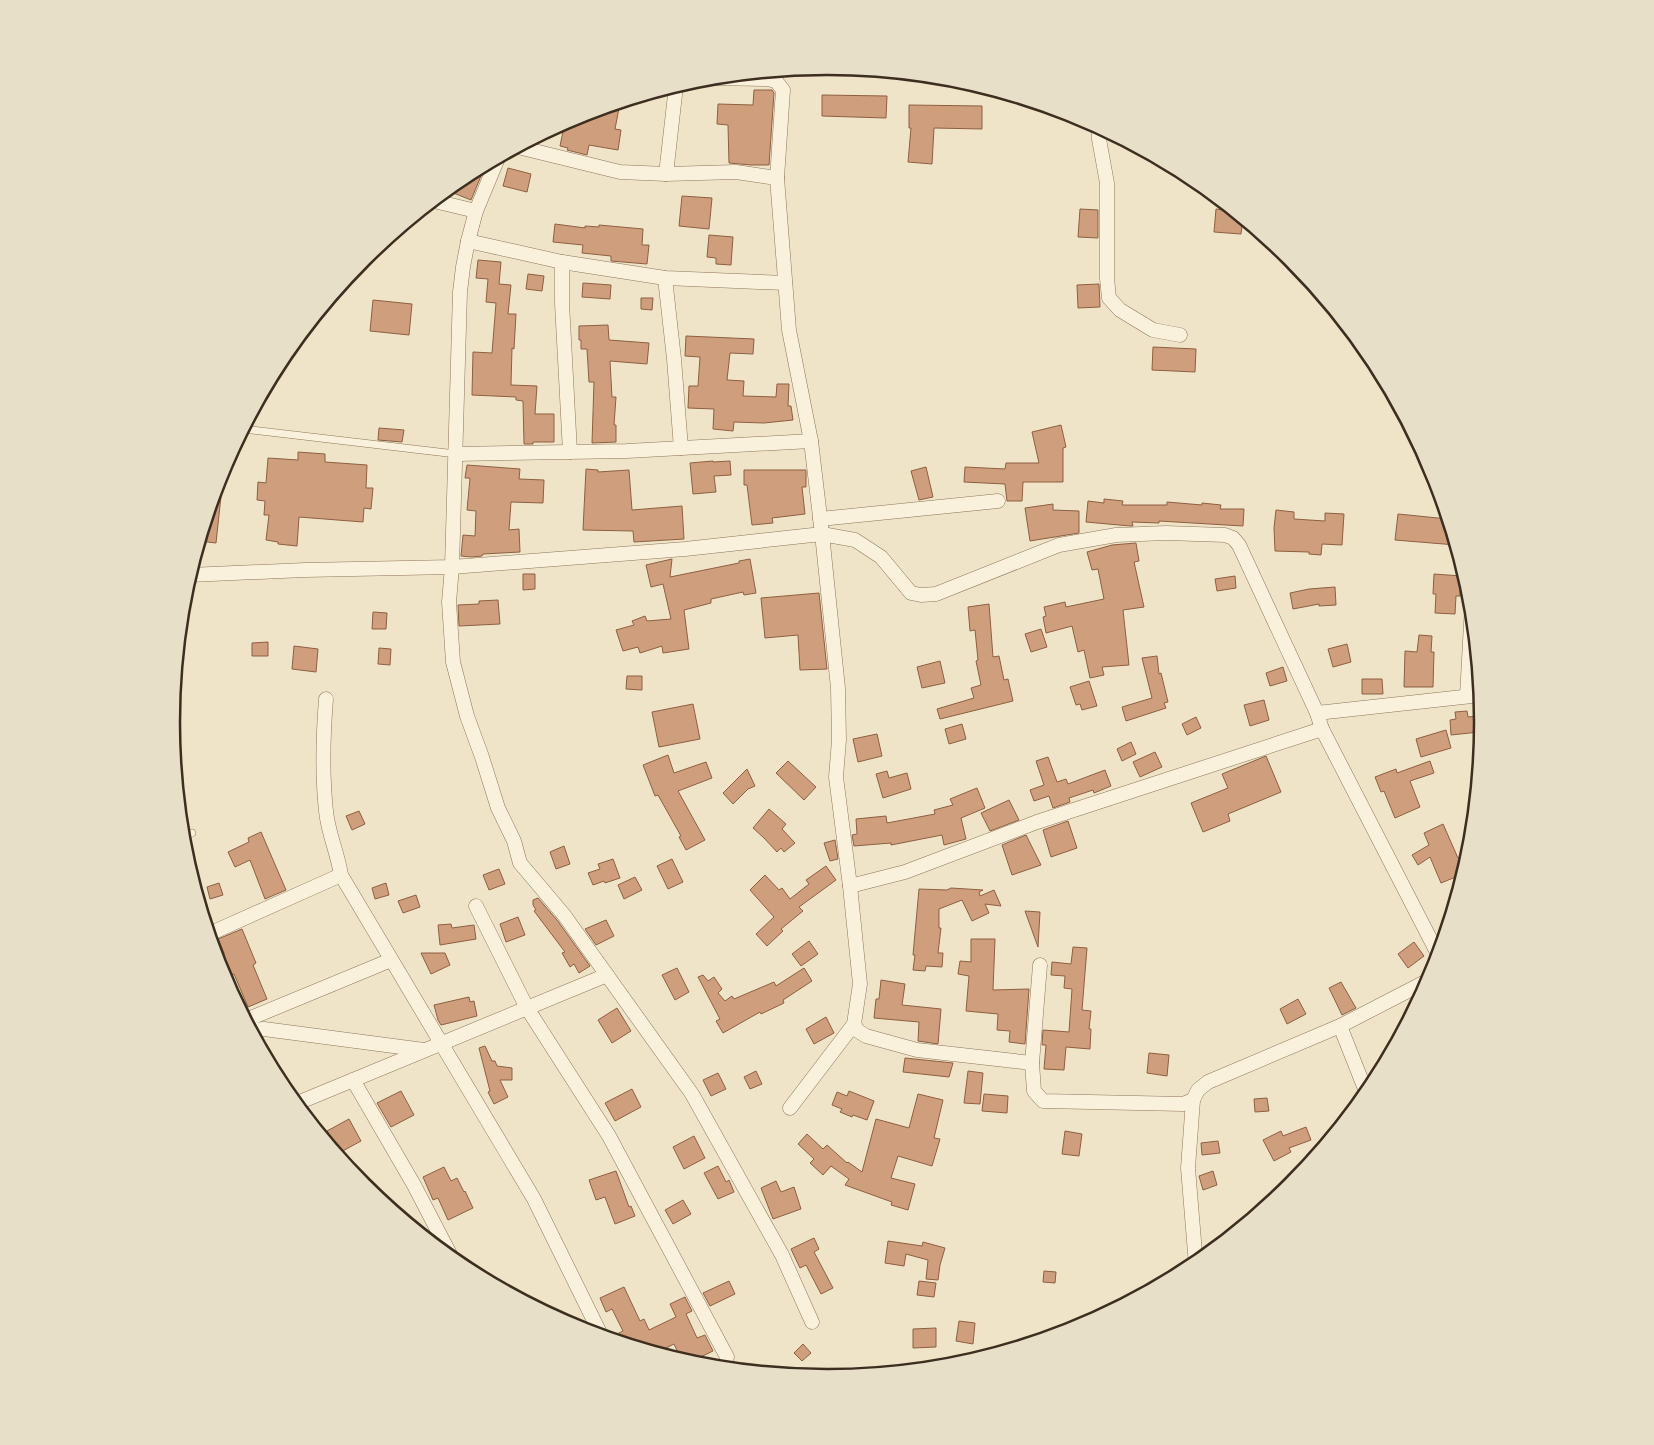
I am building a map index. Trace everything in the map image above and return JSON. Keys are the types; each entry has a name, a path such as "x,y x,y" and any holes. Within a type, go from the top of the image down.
{"street":[{"path":"760,79 776,81 783,90 777,178 789,330 810,441 822,534 838,688 839,740 836,777 860,984 854,1024 790,1108"},
{"path":"666,174 675,93"},
{"path":"1099,135 1107,183 1107,278 1110,298 1120,310 1153,330 1180,335"},
{"path":"527,149 620,172 666,174 736,172 777,178"},
{"path":"494,167 476,211 468,241 460,292 452,567 449,602 453,662 467,716 498,808 514,841 520,862 564,914 692,1094 782,1255 812,1322"},
{"path":"442,202 476,211"},
{"path":"468,241 562,262 665,278 785,283"},
{"path":"562,262 562,303 570,452"},
{"path":"665,278 681,448"},
{"path":"456,454 681,448 810,441"},
{"path":"820,519 998,501"},
{"path":"197,575 452,567 685,549 822,534 855,540 881,557 911,592 921,595 936,594 1059,545 1116,535 1166,533 1225,535 1233,538 1239,545 1317,713 1322,729 1434,946"},
{"path":"1317,713 1473,696"},
{"path":"326,699 324,761 326,813 342,875 534,1199 598,1328"},
{"path":"850,886 905,872 1037,822 1322,729"},
{"path":"214,931 342,875"},
{"path":"476,906 527,1008 609,1136 727,1357"},
{"path":"251,1018 391,960"},
{"path":"1040,965 1032,1063 1034,1090 1043,1101 1183,1104 1193,1100"},
{"path":"302,1101 607,975"},
{"path":"1195,1255 1188,1168 1193,1100 1198,1090 1208,1082 1340,1026 1418,985"},
{"path":"854,1024 858,1031 866,1036 917,1050 1032,1063"},
{"path":"1340,1026 1363,1085"},
{"path":"257,1030 425,1050"},
{"path":"353,1080 414,1185 445,1245"}],"lane":[{"path":"249,430 456,454"}],"building":[{"path":"754,90 772,90 774,93 769,165 729,163 728,125 717,124 718,104 753,105"},
{"path":"822,95 887,96 886,118 822,116"},
{"path":"909,105 982,106 982,129 934,128 932,164 908,162 911,128 909,128"},
{"path":"619,109 615,129 621,130 618,150 589,145 587,155 567,150 568,148 560,146 563,132"},
{"path":"508,168 531,174 527,192 503,186"},
{"path":"481,175 471,200 454,193"},
{"path":"682,196 712,198 709,229 679,226"},
{"path":"1080,209 1098,210 1098,238 1078,237"},
{"path":"1216,209 1222,210 1242,226 1241,234 1214,232"},
{"path":"555,224 585,228 585,226 599,227 599,225 643,229 642,245 649,245 647,264 611,261 611,256 582,253 583,245 553,242"},
{"path":"709,235 733,237 731,265 716,264 716,258 707,257"},
{"path":"478,260 501,262 499,284 511,285 508,314 516,314 514,349 512,348 511,385 537,386 535,414 554,414 554,442 524,444 523,401 516,400 516,397 472,395 473,352 492,353 496,303 486,302 488,279 476,278"},
{"path":"528,274 544,276 542,291 526,289"},
{"path":"583,283 611,285 610,299 582,297"},
{"path":"1099,284 1100,307 1078,308 1077,285"},
{"path":"641,298 653,298 652,310 641,309"},
{"path":"373,300 412,304 409,335 370,331"},
{"path":"608,325 609,340 649,343 647,364 610,361 612,397 616,397 614,425 616,425 616,442 592,443 594,382 589,382 587,349 581,349 579,326"},
{"path":"686,336 754,339 753,354 730,353 727,380 744,381 743,396 776,397 777,384 789,384 788,406 791,406 793,420 764,423 734,422 733,431 713,429 714,409 688,408 689,386 698,386 700,357 685,356"},
{"path":"1153,347 1196,349 1195,372 1152,370"},
{"path":"1061,425 1066,447 1063,448 1063,482 1023,482 1022,501 1007,501 1005,484 964,482 965,467 1005,469 1006,463 1039,463 1032,432"},
{"path":"379,428 404,430 402,442 378,440"},
{"path":"298,452 325,454 325,462 367,465 366,488 373,488 371,509 364,508 363,522 299,517 297,546 278,544 278,542 266,540 269,515 264,515 265,501 257,500 258,482 266,483 268,458 298,460"},
{"path":"730,461 731,475 714,476 716,492 693,494 690,463"},
{"path":"467,465 520,469 519,479 544,480 543,503 511,502 509,530 519,529 520,552 483,554 482,556 472,557 461,556 463,535 475,536 476,511 467,510 470,478 465,478"},
{"path":"926,467 933,497 919,500 911,471"},
{"path":"586,469 598,470 598,472 629,470 632,510 682,506 684,539 634,542 633,531 583,530"},
{"path":"744,470 806,470 806,487 802,487 805,514 772,518 773,523 752,525 747,485 744,485"},
{"path":"221,496 216,543 206,542"},
{"path":"1104,499 1123,501 1122,505 1167,505 1167,502 1202,505 1202,503 1221,505 1220,509 1244,509 1243,526 1159,521 1159,523 1132,522 1133,526 1130,526 1086,522 1088,501 1104,503"},
{"path":"1053,504 1053,510 1079,511 1079,533 1030,541 1025,508"},
{"path":"1276,510 1294,512 1294,519 1325,521 1325,513 1344,514 1342,545 1322,544 1321,555 1309,554 1309,552 1275,551 1274,528"},
{"path":"1398,514 1441,518 1449,544 1395,540"},
{"path":"1136,543 1139,561 1134,562 1144,607 1123,610 1129,665 1102,667 1104,675 1090,678 1084,650 1078,652 1072,626 1046,633 1043,617 1046,616 1044,607 1065,602 1066,607 1104,599 1098,569 1092,570 1087,552 1112,545"},
{"path":"672,559 670,577 750,559 756,593 744,595 743,592 711,599 711,603 684,610 689,649 663,653 662,646 640,653 638,647 623,651 616,630 634,625 632,621 645,616 647,621 671,619 663,584 651,587 646,565"},
{"path":"523,574 535,574 535,589 523,590"},
{"path":"1434,574 1457,576 1460,596 1456,596 1455,614 1435,613 1436,594 1433,594"},
{"path":"1235,576 1236,588 1217,591 1215,579"},
{"path":"1335,587 1336,605 1319,606 1319,604 1293,609 1290,593"},
{"path":"819,593 827,669 800,670 798,635 765,638 761,598"},
{"path":"498,600 500,624 459,626 458,605 479,604 479,601"},
{"path":"989,604 993,657 999,656 1004,680 1008,679 1013,701 940,719 937,709 974,698 971,688 981,685 976,661 978,660 975,630 970,631 968,607"},
{"path":"373,612 387,613 386,629 372,629"},
{"path":"1041,629 1047,647 1031,652 1025,634"},
{"path":"1419,635 1432,636 1431,652 1434,652 1433,687 1404,687 1405,651 1417,652"},
{"path":"268,642 268,656 252,656 252,643"},
{"path":"1347,644 1351,662 1333,667 1328,649"},
{"path":"294,646 318,649 316,672 292,669"},
{"path":"379,648 391,649 390,665 378,664"},
{"path":"1157,656 1159,674 1161,673 1168,702 1164,703 1166,708 1126,721 1122,707 1152,698 1142,658"},
{"path":"940,661 945,683 922,688 917,667"},
{"path":"1283,667 1287,681 1270,686 1266,673"},
{"path":"627,676 642,676 642,690 626,689"},
{"path":"1362,679 1382,679 1383,694 1362,694"},
{"path":"1089,681 1097,706 1082,710 1080,704 1076,705 1070,687"},
{"path":"1264,700 1269,720 1250,726 1244,705"},
{"path":"693,704 700,739 659,747 652,712"},
{"path":"1467,711 1468,717 1474,716 1474,733 1451,735 1450,720 1456,719 1455,712"},
{"path":"1196,717 1201,728 1187,735 1182,724"},
{"path":"962,724 966,739 949,744 945,729"},
{"path":"1446,730 1451,748 1421,757 1416,739"},
{"path":"877,734 882,756 858,762 853,739"},
{"path":"1131,742 1136,754 1122,761 1117,749"},
{"path":"1155,752 1162,767 1140,777 1133,762"},
{"path":"668,755 674,773 706,762 712,778 678,791 705,840 686,850 679,837 681,836 658,795 655,796 643,765"},
{"path":"1266,756 1281,792 1228,814 1230,821 1203,832 1191,803 1228,788 1222,774"},
{"path":"1048,757 1057,782 1066,779 1068,784 1105,770 1111,786 1094,793 1093,790 1069,798 1070,802 1053,808 1049,796 1034,801 1030,790 1044,785 1036,761"},
{"path":"788,761 816,787 804,800 776,773"},
{"path":"1430,761 1434,773 1410,781 1420,807 1395,818 1384,791 1381,792 1375,777 1396,769 1397,773"},
{"path":"747,769 755,786 748,789 733,804 723,793"},
{"path":"887,771 889,778 907,773 911,789 883,798 876,774"},
{"path":"977,788 985,808 961,818 966,839 944,845 942,835 891,845 891,843 854,846 852,835 857,834 856,819 886,816 887,823 935,814 934,810 953,805 950,799"},
{"path":"1009,800 1019,820 990,831 981,813"},
{"path":"769,809 786,824 782,829 795,843 784,852 781,848 777,852 753,828"},
{"path":"359,811 365,824 352,830 346,816"},
{"path":"1068,821 1077,848 1051,857 1043,830"},
{"path":"1443,824 1458,858 1460,857 1455,877 1441,883 1430,857 1418,865 1412,855 1429,845 1424,833"},
{"path":"261,832 286,890 265,899 250,860 235,867 228,852 249,842 248,838"},
{"path":"1026,835 1041,865 1012,875 1002,845"},
{"path":"835,840 838,859 830,861 824,843"},
{"path":"564,846 570,864 556,869 550,852"},
{"path":"613,859 620,878 593,885 588,873 600,869 598,864"},
{"path":"672,859 683,882 668,889 657,866"},
{"path":"826,866 836,880 799,907 803,911 781,929 783,931 767,946 756,934 774,917 750,890 765,875 779,890 782,888 790,899 809,884 806,880"},
{"path":"499,869 505,884 489,890 483,875"},
{"path":"635,877 642,890 624,899 618,885"},
{"path":"219,883 223,895 210,899 207,887"},
{"path":"386,883 389,895 375,899 372,888"},
{"path":"951,888 983,890 979,892 980,896 994,890 1001,906 985,904 989,913 972,921 962,900 939,909 939,928 941,928 938,953 943,953 942,967 926,966 925,971 913,970 919,889 947,890"},
{"path":"416,895 420,907 403,913 398,901"},
{"path":"538,898 557,920 590,966 579,973 574,964 570,967 562,953 565,952 534,911 536,910 533,900"},
{"path":"1025,911 1040,912 1038,947"},
{"path":"518,917 525,935 506,942 500,924"},
{"path":"606,920 614,936 596,945 585,929"},
{"path":"451,924 452,928 474,925 476,939 440,945 438,925"},
{"path":"242,929 256,963 253,965 267,999 248,1007 234,974 231,975 218,939"},
{"path":"971,939 995,939 993,990 1029,989 1025,1044 1009,1042 1010,1031 997,1030 998,1014 966,1011 969,976 958,974 960,961 971,962"},
{"path":"809,941 818,954 801,966 792,954"},
{"path":"1414,942 1424,956 1408,968 1398,954"},
{"path":"1073,947 1087,948 1082,1010 1091,1011 1089,1029 1091,1029 1090,1049 1066,1047 1064,1070 1044,1069 1046,1045 1042,1045 1043,1030 1069,1032 1072,989 1064,988 1065,976 1051,975 1052,962 1071,964"},
{"path":"421,953 445,953 450,965 431,974"},
{"path":"677,968 689,992 675,1000 662,975"},
{"path":"804,968 812,981 783,1000 784,1003 761,1014 760,1012 723,1033 716,1021 720,1019 698,977 703,975 708,981 714,977 722,989 718,993 725,1001 732,996 734,999 774,982 776,986"},
{"path":"881,980 905,984 902,1005 941,1009 938,1044 918,1041 919,1022 874,1018"},
{"path":"1341,982 1356,1008 1342,1015 1329,988"},
{"path":"469,997 470,1002 474,1001 477,1016 441,1025 434,1005"},
{"path":"1298,999 1306,1014 1287,1024 1280,1009"},
{"path":"617,1008 631,1031 612,1043 598,1020"},
{"path":"826,1017 834,1033 814,1044 806,1029"},
{"path":"485,1046 492,1061 495,1061 497,1066 512,1068 512,1080 500,1080 508,1097 494,1104 488,1092 490,1091 479,1048"},
{"path":"1149,1053 1169,1055 1167,1076 1147,1073"},
{"path":"905,1058 953,1063 949,1077 903,1072"},
{"path":"756,1071 762,1084 750,1089 744,1077"},
{"path":"968,1071 983,1073 980,1104 964,1103"},
{"path":"718,1073 726,1089 711,1096 703,1080"},
{"path":"632,1089 641,1107 615,1121 605,1103"},
{"path":"401,1091 414,1115 391,1127 377,1103"},
{"path":"849,1091 874,1101 867,1120 840,1112 842,1109 832,1105 837,1092 847,1096"},
{"path":"918,1094 943,1100 934,1138 940,1139 932,1166 898,1156 891,1178 915,1184 908,1210 891,1205 892,1202 845,1185 849,1179 831,1166 823,1175 810,1163 814,1159 798,1144 807,1134 823,1149 827,1145 847,1163 862,1172 876,1119 909,1128"},
{"path":"984,1094 1008,1096 1007,1113 982,1111"},
{"path":"1267,1098 1269,1111 1255,1112 1254,1099"},
{"path":"349,1119 361,1141 342,1151 327,1131"},
{"path":"1306,1127 1311,1140 1289,1148 1291,1152 1274,1161 1263,1140 1281,1131 1283,1136"},
{"path":"1065,1131 1082,1134 1079,1156 1062,1154"},
{"path":"694,1136 705,1158 684,1169 673,1147"},
{"path":"1218,1141 1220,1153 1202,1155 1201,1143"},
{"path":"718,1166 726,1182 729,1180 734,1192 718,1199 704,1173"},
{"path":"444,1167 451,1181 457,1178 473,1208 448,1220 438,1198 433,1200 423,1177"},
{"path":"616,1171 629,1207 631,1206 635,1216 615,1224 605,1197 596,1200 589,1180"},
{"path":"1213,1171 1217,1185 1203,1190 1199,1176"},
{"path":"776,1181 781,1192 794,1187 801,1209 773,1219 761,1188"},
{"path":"683,1200 691,1214 673,1224 665,1210"},
{"path":"814,1238 819,1249 814,1252 833,1288 821,1294 806,1265 800,1268 791,1249"},
{"path":"888,1241 922,1246 923,1242 945,1248 938,1280 926,1279 928,1260 906,1254 904,1266 885,1263"},
{"path":"1044,1271 1056,1272 1055,1283 1043,1282"},
{"path":"729,1281 735,1294 710,1306 703,1293"},
{"path":"919,1281 936,1283 934,1297 917,1295"},
{"path":"624,1287 640,1321 644,1319 649,1330 676,1317 670,1304 685,1297 692,1311 686,1314 697,1338 705,1335 713,1351 699,1358 678,1353 674,1344 664,1349 618,1336 617,1334 623,1331 612,1309 606,1312 600,1298"},
{"path":"959,1321 975,1323 973,1344 956,1341"},
{"path":"936,1328 936,1347 913,1348 913,1329"},
{"path":"803,1344 811,1353 802,1361 794,1353"}]}
